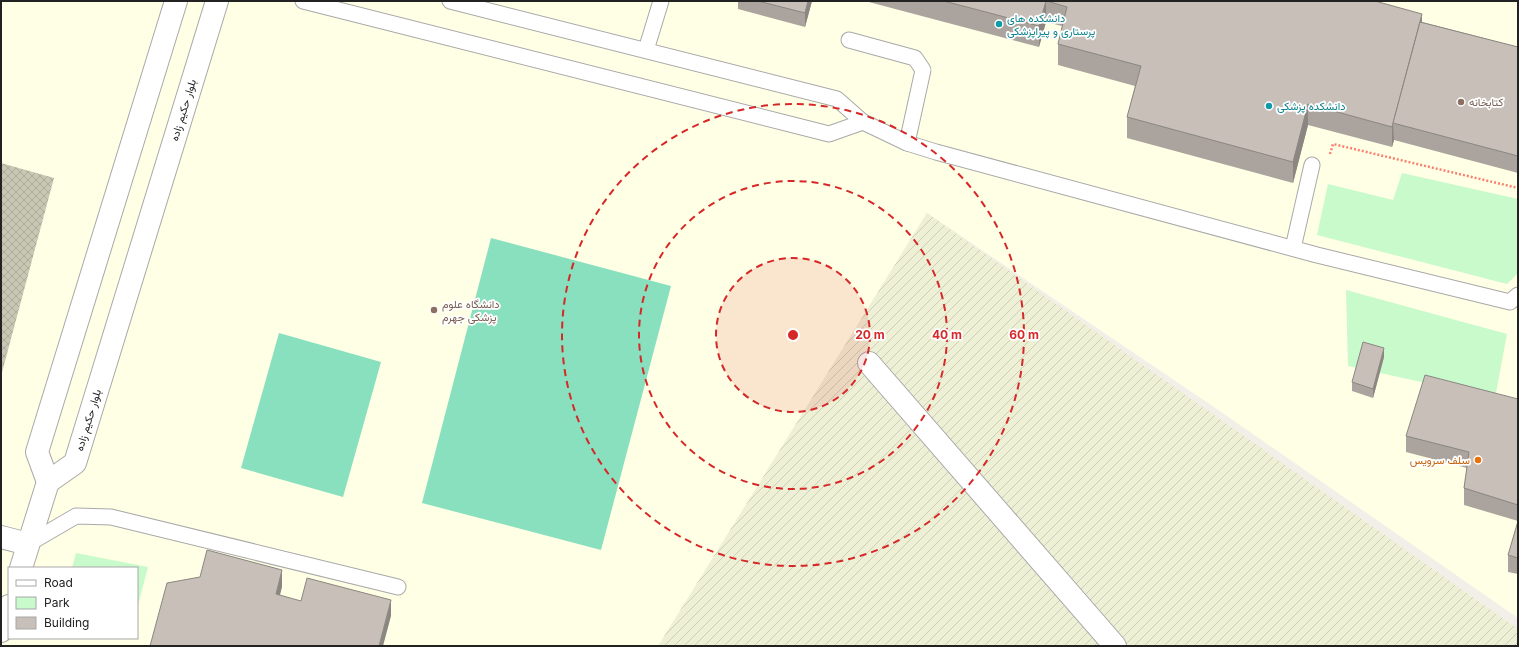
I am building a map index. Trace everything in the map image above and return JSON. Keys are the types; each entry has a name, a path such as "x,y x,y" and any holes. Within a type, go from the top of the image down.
{"street":[{"path":"21,567 48,482 37,452 176,1"},
{"name":"بلوار حکیم زاده","path":"48,482 75,463 217,1"},
{"path":"869,363 1115,646"},
{"path":"1,536 28,544"},
{"path":"1,632 8,609"}],"lane":[{"path":"303,1 829,134 863,122"},
{"path":"450,1 837,98 863,122 907,143 1049,183 1293,248 1515,300"},
{"path":"646,50 661,1"},
{"path":"849,40 915,58 923,70 907,143"},
{"path":"1293,248 1312,165"},
{"path":"28,544 76,516 111,517 398,587"}],"path":[{"path":"1329,159 1333,144 1518,188"}],"shaded area":[{"name":"دانشگاه علوم پزشکی جهرم","path":"1,1 1518,1 1518,618 1214,407 927,213 659,646 1,646"},
{"path":"1,163 54,178 1,376"},
{"path":"927,213 1518,629 1518,646 658,646"}],"green space":[{"path":"1402,173 1518,199 1518,273 1507,284 1317,235 1328,184 1393,200"},
{"path":"491,238 671,286 601,550 422,503"},
{"path":"1346,290 1507,334 1495,398 1348,366"},
{"path":"279,333 381,362 343,497 241,468"},
{"path":"76,553 148,567 138,605 138,567 72,567"}],"building":[{"path":"758,1 808,1 805,13"},
{"path":"944,1 1046,1 1039,26"},
{"name":"دانشکده پزشکی","path":"1047,1 1375,1 1422,14 1392,127 1308,104 1293,162 1127,117 1141,66 1058,44 1067,7"},
{"name":"کتابخانه","path":"1420,22 1518,47 1518,156 1393,123"},
{"path":"1363,342 1384,348 1373,389 1352,382"},
{"name":"سلف سرویس","path":"1425,375 1518,399 1518,505 1464,488 1469,452 1406,436"},
{"path":"1518,521 1518,558 1508,555"},
{"path":"207,550 282,570 276,594 301,601 307,578 391,600 379,646 150,646 167,583 200,577"}],"place":[{"name":"دانشکده های پرستاری و پیراپزشکی","path":"999,24"},
{"name":"کتابخانه","path":"1461,102"},
{"name":"دانشکده پزشکی","path":"1269,106"},
{"name":"دانشگاه علوم پزشکی جهرم","path":"434,310"},
{"name":"سلف سرویس","path":"1478,460"}]}
